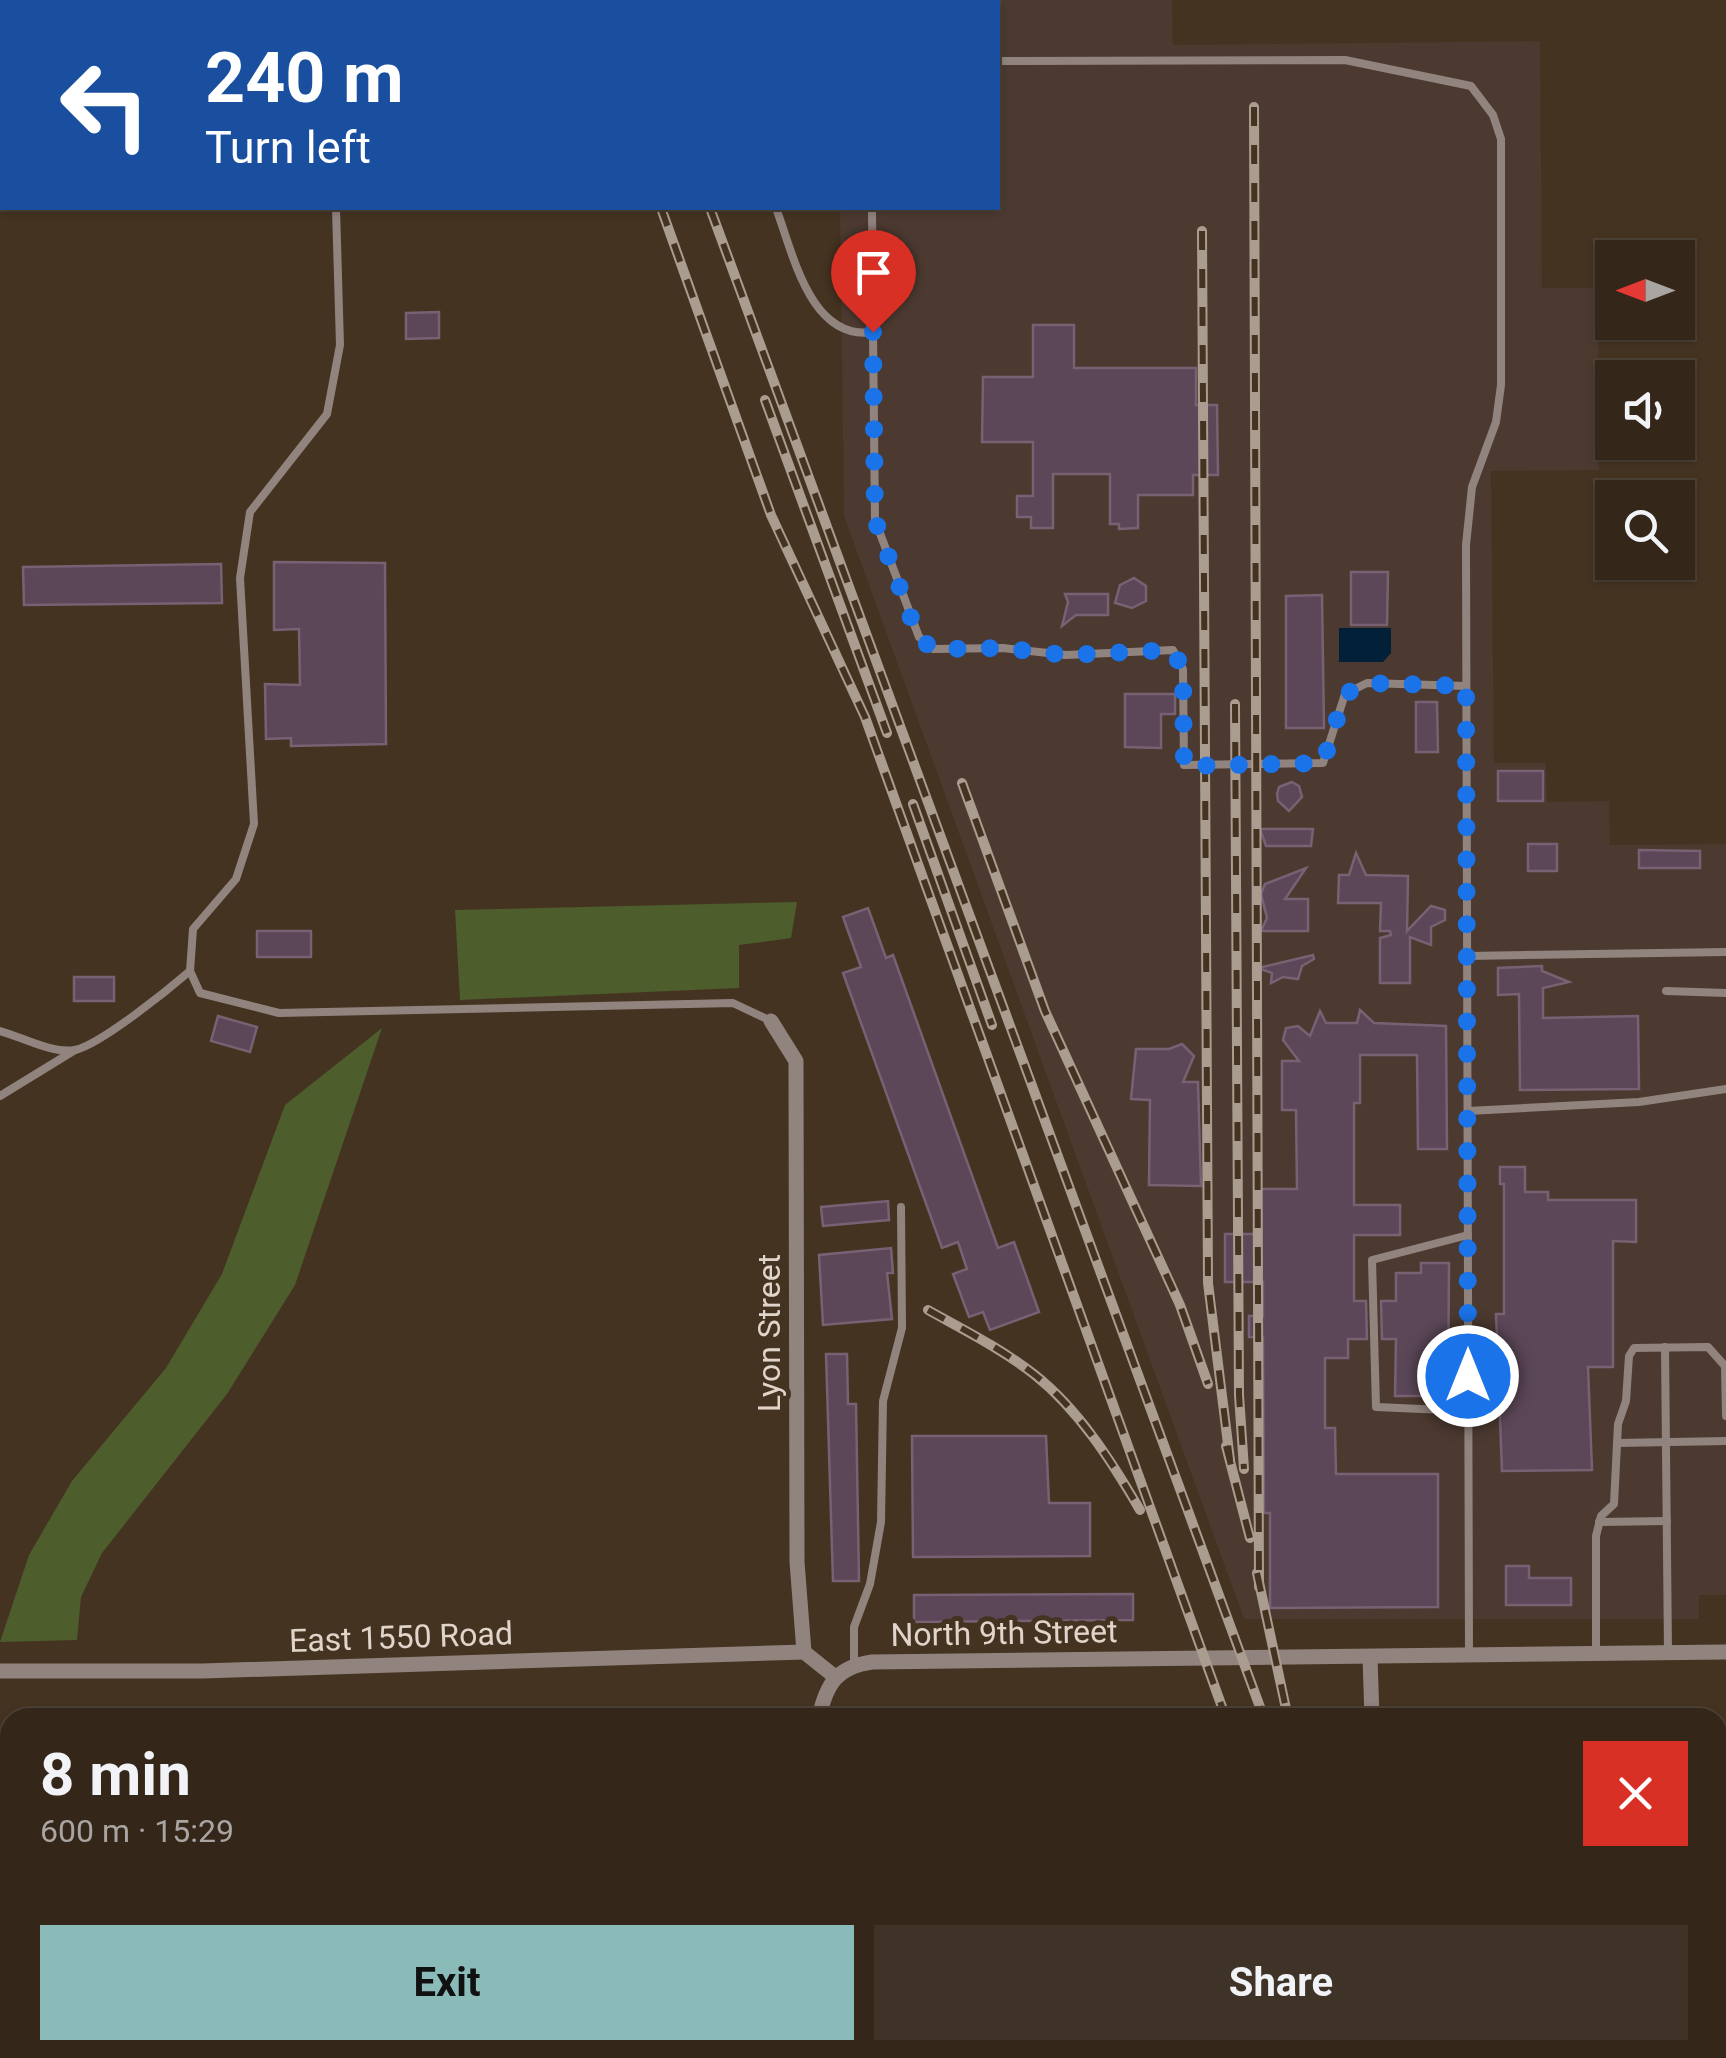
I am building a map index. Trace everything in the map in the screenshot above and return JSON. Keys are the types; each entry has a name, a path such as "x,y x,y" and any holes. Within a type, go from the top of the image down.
{"street":[{"name":"Lyon Street","path":"771,1022 796,1062 797,1079 797,1562 804,1652"},
{"name":"East 1550 Road","path":"0,1672 203,1672 804,1652"},
{"path":"804,1652 834,1676 822,1708"},
{"name":"North 9th Street","path":"834,1676 854,1664 1726,1652"},
{"path":"1370,1657 1372,1708"}],"lane":[{"path":"1000,62 1345,60 1471,86 1493,114 1501,138 1501,385 1496,422 1472,488 1466,545 1469,1655"},
{"path":"336,210 340,346 327,414 250,512 240,578 254,824 236,880 192,928 190,971 200,993 279,1013 732,1002 771,1022"},
{"path":"777,210 808,292 835,326 860,334 873,332"},
{"path":"872,210 875,520 918,637 933,649 1003,648 1066,655 1172,650 1183,669 1184,766 1323,763 1345,694 1368,683 1466,686"},
{"path":"1467,956 1726,952"},
{"path":"0,1096 142,1011 190,971"},
{"path":"1666,991 1726,992"},
{"path":"0,1031 76,1050"},
{"path":"1468,1111 1639,1102 1726,1089"},
{"path":"854,1664 854,1627 870,1584 881,1522 883,1401 902,1328 901,1207"},
{"path":"1468,1235 1372,1260 1376,1407 1468,1411"},
{"path":"1596,1653 1596,1536 1599,1522 1614,1504 1618,1424 1626,1401 1629,1356 1634,1348 1708,1347 1718,1354 1725,1366 1726,1416"},
{"path":"1666,1348 1668,1652"},
{"path":"1617,1442 1726,1441"},
{"path":"1599,1522 1667,1521"}],"shaded area":[{"path":"1000,0 1172,0 1173,45 1540,41 1542,288 1595,288 1598,360 1595,360 1595,460 1599,460 1599,470 1491,471 1494,763 1546,763 1547,802 1609,801 1610,845 1726,844 1726,1595 1699,1595 1699,1619 1244,1619 844,516 840,210 1000,210"}],"green space":[{"path":"797,902 791,938 739,945 739,988 460,1000 455,910"},
{"path":"382,1028 295,1285 227,1394 102,1553 81,1597 77,1640 0,1642 29,1555 72,1481 166,1368 222,1274 285,1105"}],"water":[{"path":"1339,628 1391,628 1391,653 1383,662 1339,662"}],"building":[{"path":"439,312 439,338 406,339 406,313"},
{"path":"1033,325 1074,325 1074,368 1196,368 1196,405 1217,405 1218,475 1193,475 1193,495 1138,495 1138,528 1119,529 1119,524 1110,524 1110,474 1053,474 1053,528 1031,528 1031,517 1017,517 1017,496 1033,496 1033,442 982,442 983,377 1033,377"},
{"path":"274,562 385,563 386,744 291,746 291,738 266,739 265,684 300,685 299,629 274,630"},
{"path":"221,564 222,603 24,605 23,567"},
{"path":"1351,572 1388,572 1387,625 1351,625"},
{"path":"1134,578 1146,586 1146,601 1132,608 1115,603 1120,585"},
{"path":"1065,594 1108,594 1108,615 1076,615 1062,626 1068,602"},
{"path":"1322,595 1324,728 1286,728 1286,596"},
{"path":"1125,694 1175,694 1175,714 1161,714 1161,748 1125,747"},
{"path":"1416,702 1437,702 1438,752 1416,752"},
{"path":"1498,771 1543,771 1543,801 1498,801"},
{"path":"1292,782 1299,786 1302,797 1289,811 1278,801 1277,794 1279,787"},
{"path":"1260,829 1313,829 1311,846 1266,846"},
{"path":"1528,844 1557,844 1557,871 1528,871"},
{"path":"1639,850 1700,851 1700,868 1639,868"},
{"path":"1356,853 1366,875 1408,876 1407,931 1431,906 1445,910 1445,920 1431,927 1431,945 1410,937 1410,983 1380,983 1380,938 1391,935 1390,931 1380,931 1381,903 1338,903 1339,875 1349,875"},
{"path":"1306,868 1285,899 1308,899 1308,931 1261,931 1267,918 1261,894 1265,884"},
{"path":"868,908 886,958 893,955 998,1248 1014,1242 1039,1312 990,1330 983,1312 969,1317 953,1274 967,1269 958,1242 942,1248 843,973 861,967 843,917"},
{"path":"257,931 311,931 311,957 257,957"},
{"path":"1313,955 1314,959 1302,966 1298,979 1283,977 1271,983 1272,973 1258,968"},
{"path":"1542,966 1542,971 1569,982 1543,988 1543,1018 1638,1016 1639,1089 1520,1090 1519,994 1498,995 1498,968"},
{"path":"74,977 114,977 114,1001 74,1001"},
{"path":"1360,1010 1374,1023 1446,1026 1447,1149 1418,1149 1417,1055 1360,1055 1360,1103 1354,1103 1354,1205 1400,1205 1400,1235 1354,1235 1354,1301 1366,1301 1367,1339 1348,1339 1348,1358 1325,1358 1325,1428 1335,1428 1336,1474 1438,1474 1438,1607 1270,1608 1270,1513 1264,1513 1263,1337 1249,1337 1249,1316 1263,1316 1263,1282 1225,1282 1225,1234 1261,1234 1261,1189 1297,1189 1296,1110 1282,1110 1282,1061 1299,1061 1283,1040 1286,1028 1298,1026 1310,1036 1320,1011 1326,1023 1357,1023"},
{"path":"218,1016 257,1027 250,1052 211,1041"},
{"path":"1182,1044 1194,1056 1183,1082 1198,1082 1201,1186 1149,1185 1150,1100 1131,1099 1136,1049 1169,1049"},
{"path":"1500,1167 1525,1167 1525,1192 1548,1192 1548,1200 1636,1200 1636,1242 1613,1241 1613,1367 1588,1367 1592,1470 1502,1471 1496,1314 1504,1314 1504,1184 1500,1184"},
{"path":"888,1201 889,1220 823,1226 821,1207"},
{"path":"891,1248 893,1273 887,1273 892,1319 823,1325 819,1255"},
{"path":"1421,1263 1449,1263 1448,1396 1395,1396 1396,1339 1382,1339 1381,1301 1396,1301 1396,1273 1421,1273"},
{"path":"826,1354 847,1354 848,1404 856,1404 859,1581 833,1581"},
{"path":"912,1436 1046,1436 1049,1503 1090,1503 1090,1556 913,1557"},
{"path":"1506,1566 1529,1566 1529,1578 1571,1578 1571,1605 1506,1605"},
{"path":"1133,1594 1133,1620 914,1622 914,1595"}],"railway":[{"path":"1254,107 1259,1587"},
{"path":"662,210 771,515 865,717 1222,1708"},
{"path":"711,210 1260,1708"},
{"path":"1202,231 1208,1283 1230,1460"},
{"path":"765,400 887,733"},
{"path":"1235,704 1239,1395 1244,1469"},
{"path":"962,783 1045,1011 1180,1305 1208,1384"},
{"path":"913,804 992,1025"},
{"path":"928,1310 983,1340 1051,1389 1094,1438 1140,1510"},
{"path":"1226,1446 1250,1538"},
{"path":"1257,1573 1286,1708"}],"route":[{"path":"873,332 875,520 918,637 933,649 1003,648 1066,655 1172,650 1183,669 1184,766 1323,763 1345,694 1368,683 1466,686 1468,1376"}]}
